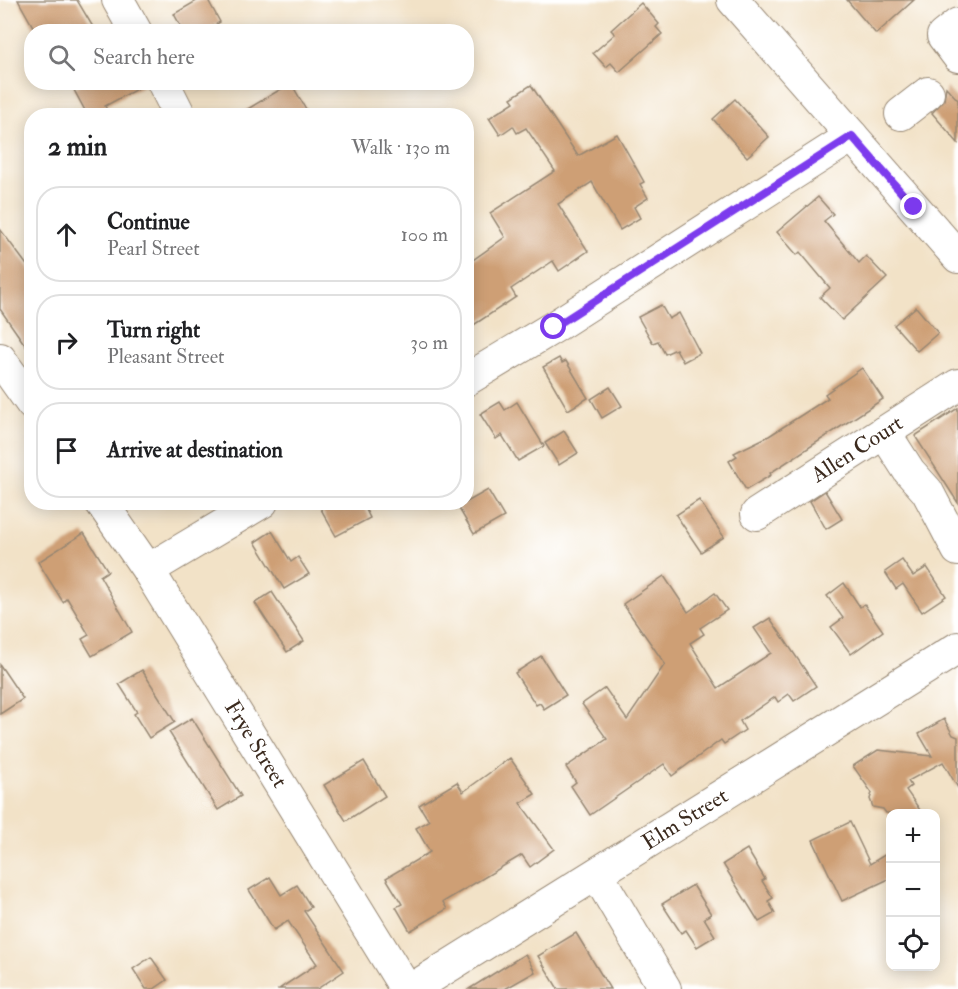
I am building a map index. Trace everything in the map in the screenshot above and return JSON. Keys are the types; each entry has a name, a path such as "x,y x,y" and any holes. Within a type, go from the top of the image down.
{"street":[{"path":"118,0 132,24"},
{"path":"733,0 958,257"},
{"path":"958,24 943,36 958,56"},
{"path":"901,114 943,81"},
{"path":"167,90 176,108"},
{"path":"474,375 554,327 852,136"},
{"path":"0,359 24,393"},
{"name":"Allen Court","path":"757,514 958,385"},
{"path":"884,432 909,471 927,491 958,549"},
{"name":"Frye Street","path":"107,510 148,570 406,989"},
{"path":"148,570 249,510"},
{"name":"Elm Street","path":"412,989 958,649"},
{"path":"597,874 665,989"}],"building":[{"path":"18,0 77,0 91,24 32,24"},
{"path":"198,0 208,0 220,22 217,24 180,24 174,14"},
{"path":"847,0 914,0 876,34"},
{"path":"641,3 659,24 656,27 662,34 619,72 611,63 606,67 593,53 615,34 611,30"},
{"path":"531,85 578,156 617,134 644,182 640,184 648,198 634,207 640,218 620,230 592,182 558,204 588,251 559,271 553,261 511,289 516,297 474,325 474,259 505,237 490,213 555,171 526,128 517,133 513,126 500,135 489,118 514,102 511,98"},
{"path":"946,87 958,100 958,143 932,113 944,100"},
{"path":"74,90 135,90 105,106 106,108 84,108"},
{"path":"279,90 295,90 305,108 249,108"},
{"path":"735,99 769,137 747,157 713,119"},
{"path":"818,197 833,214 824,221 859,263 866,256 887,278 842,320 820,297 830,288 800,252 797,255 777,232"},
{"path":"0,229 24,261 24,344 0,309"},
{"path":"661,305 669,319 679,313 700,353 683,362 676,349 665,354 658,341 653,343 638,317"},
{"path":"916,307 938,333 917,351 894,325"},
{"path":"559,358 562,363 566,361 588,398 568,410 543,367"},
{"path":"862,368 883,399 746,490 729,461 737,456 734,453 769,436 828,398 825,394"},
{"path":"610,387 622,406 602,418 591,399"},
{"path":"500,402 505,410 517,402 544,446 518,461 502,435 496,439 480,414"},
{"path":"958,408 958,503 915,436"},
{"path":"564,431 578,453 559,465 545,443"},
{"path":"488,490 504,517 474,534 460,510 474,510 474,498"},
{"path":"825,491 842,519 826,529 810,501"},
{"path":"699,500 724,537 701,552 676,515"},
{"path":"321,510 366,510 370,518 336,536"},
{"path":"272,531 291,562 298,557 309,574 284,589 255,542"},
{"path":"84,533 108,571 100,576 132,632 92,656 82,639 89,635 67,598 63,602 38,562"},
{"path":"902,560 913,576 927,567 946,596 922,612 903,584 896,589 885,572"},
{"path":"664,576 688,612 715,593 727,610 700,628 704,634 690,643 718,688 771,653 754,628 770,618 816,686 794,701 789,694 778,702 775,697 740,721 745,730 724,744 721,740 672,776 664,764 590,815 571,786 576,782 566,767 607,739 582,704 605,688 627,720 665,664 623,604"},
{"path":"844,583 860,607 864,604 883,631 851,654 831,627 843,618 827,596"},
{"path":"272,592 304,641 287,652 255,603"},
{"path":"541,656 566,695 544,709 540,703 536,705 515,673"},
{"path":"0,665 23,699 0,714"},
{"path":"142,670 175,722 149,738 134,714 137,712 119,684"},
{"path":"192,718 241,796 218,810 169,732"},
{"path":"944,719 953,735 958,737 958,788 943,762 908,781 911,786 906,790 919,809 886,809 886,813 883,809 873,807 870,799 872,793 853,766 878,750 932,756 919,734"},
{"path":"510,758 535,794 520,803 554,849 530,867 522,855 443,902 447,909 410,931 396,907 402,904 386,878 430,852 416,828 429,821 419,805 457,782 463,792"},
{"path":"364,761 385,796 346,821 324,785"},
{"path":"850,822 870,864 886,854 886,880 842,901 813,840"},
{"path":"747,849 765,879 762,881 773,898 768,901 775,913 759,922 723,864"},
{"path":"270,877 281,895 297,885 311,907 304,911 344,971 317,989 279,989 317,964 288,921 274,930 249,890"},
{"path":"693,885 711,914 704,918 715,936 697,947 686,930 681,933 662,904"},
{"path":"576,933 610,989 558,989 538,956"},
{"path":"525,954 535,972 505,989 469,989"},
{"path":"151,957 167,980 154,989 146,989 133,969"}],"route":[{"path":"554,327 852,136 914,207"}]}
